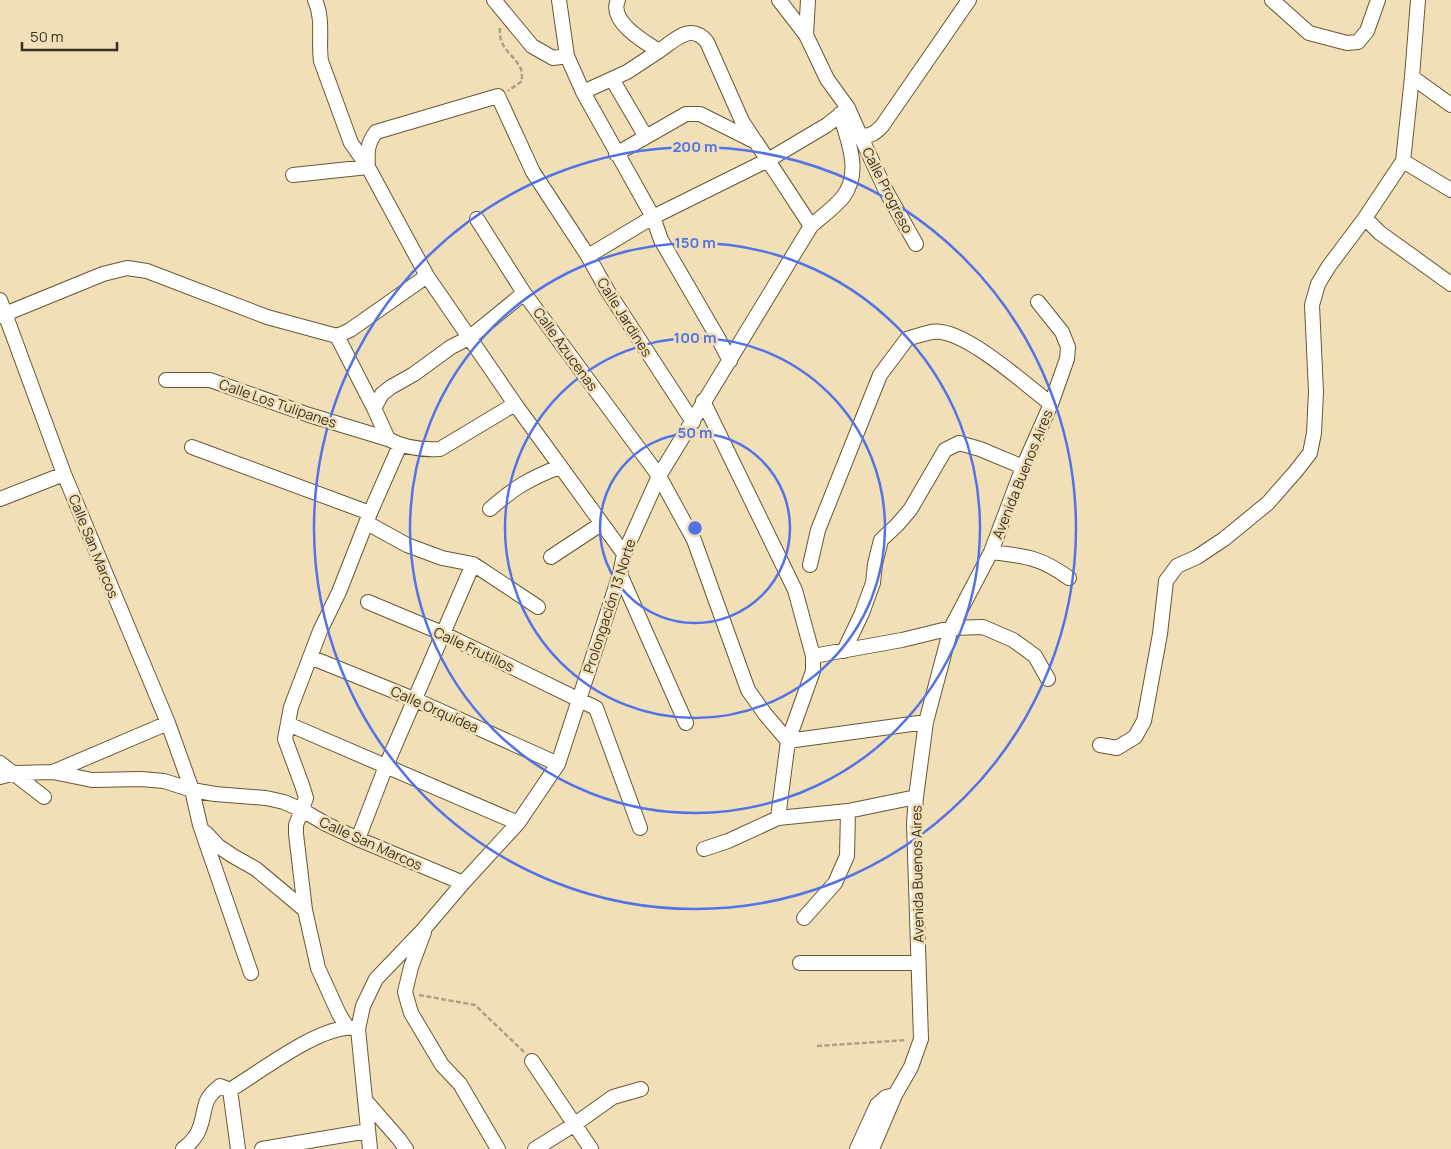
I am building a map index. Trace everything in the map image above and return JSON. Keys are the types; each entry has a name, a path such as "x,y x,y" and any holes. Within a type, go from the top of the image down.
{"street":[{"path":"315,0 321,26 319,48 321,61 351,143 368,167 427,276 515,404 624,554"},
{"path":"559,0 567,56 582,92 653,217 661,240 730,361"},
{"path":"618,0 615,5 624,25 659,51"},
{"path":"588,256 653,217 768,160 827,125 844,111 839,94 827,79 806,35 778,0"},
{"path":"806,35 808,0"},
{"path":"860,134 867,136 874,134 882,126 970,0"},
{"path":"1272,0 1309,33 1347,43 1358,42 1367,31 1378,0"},
{"path":"1100,745 1117,748 1135,737 1144,720 1160,634 1166,581 1176,566 1197,557 1224,539 1268,503 1296,472 1310,453 1314,434 1316,392 1312,305 1318,284 1329,266 1365,218 1403,161 1418,0"},
{"path":"498,5 532,46 553,58 567,56"},
{"path":"582,92 627,72 683,34 694,32 701,34 707,42 742,121 811,226"},
{"path":"1412,77 1451,105"},
{"path":"612,79 646,137"},
{"path":"368,167 367,152 369,141 376,132 498,96"},
{"name":"Calle Jardines","path":"498,96 533,172 693,422"},
{"name":"Calle Progreso","path":"844,111 860,134 886,192 916,244"},
{"name":"Prolongación 13 Norte","path":"353,1028 376,979 427,926 518,823 558,764 620,574 624,554 659,476 811,226 843,197 852,178 853,159 844,111"},
{"path":"616,154 686,114 700,114 756,142"},
{"path":"1403,161 1451,190"},
{"path":"293,175 368,167"},
{"path":"1365,218 1380,233 1451,284"},
{"name":"Calle Azucenas","path":"477,219 524,293 659,476 694,540 748,690 788,741"},
{"path":"1,310 103,274 127,268 147,271 267,317 337,336 350,330 427,276"},
{"path":"374,408 382,394 390,386 414,374 451,347 469,338 524,293"},
{"name":"Avenida Buenos Aires","path":"872,1149 896,1094 911,1067 921,1040 914,823 926,722 951,628 991,552 1023,467 1051,404 1067,359 1068,346 1062,332 1038,302"},
{"name":"Calle San Marcos","path":"1,310 64,474 168,723 192,790 200,826 252,973"},
{"path":"810,565 818,530 880,375 906,339 939,331 954,335 987,354 1051,404"},
{"path":"337,336 374,408 394,442 368,518 339,592 320,631 291,707 285,739 306,798 296,825 305,910 318,968 338,1014 353,1028 365,1100 370,1149"},
{"name":"Calle Los Tulipanes","path":"166,380 210,380 309,415 394,442 426,450 440,449 515,404"},
{"path":"703,401 795,590 813,656 813,671 788,741 778,818"},
{"path":"844,651 862,613 873,583 875,564 882,540 910,510 945,450 959,444 980,449 1023,467"},
{"path":"192,447 368,518 407,545 442,558 473,564 538,607"},
{"path":"490,509 511,490 532,478 560,467"},
{"path":"0,499 64,474"},
{"path":"552,557 601,524"},
{"path":"991,552 1029,556 1055,568 1069,578"},
{"path":"358,839 386,766 473,564"},
{"path":"620,574 686,723"},
{"name":"Calle Frutillos","path":"368,602 442,633 596,708 640,828"},
{"path":"813,656 902,640 951,628 983,627 1013,640 1035,656 1048,679"},
{"name":"Calle Orquídea","path":"310,657 416,700 558,764"},
{"path":"788,741 926,722"},
{"path":"53,772 168,723"},
{"path":"288,724 518,823"},
{"path":"0,763 44,797"},
{"path":"0,778 15,773 53,772 92,780 141,779 164,781 192,790"},
{"name":"Calle San Marcos","path":"192,790 266,798 284,802 358,839 463,883"},
{"path":"704,849 728,841 778,818 848,811 916,797"},
{"path":"804,918 835,883 847,856 848,811"},
{"path":"200,826 218,846 256,869 305,910"},
{"path":"427,926 411,967 405,992 411,1013 442,1064 460,1084 498,1149"},
{"path":"800,963 918,963"},
{"path":"183,1149 193,1140 200,1127 205,1103 212,1092 225,1088 309,1040 353,1028"},
{"path":"532,1060 591,1149"},
{"path":"225,1088 238,1149"},
{"path":"535,1149 613,1097 641,1089"},
{"name":"Avenida Buenos Aires","path":"857,1149 877,1105 886,1097 896,1094"},
{"path":"365,1100 399,1138 406,1149"},
{"path":"262,1149 368,1131"}],"path":[{"path":"498,5 499,36 508,54 521,70 522,81 498,96"},
{"path":"405,992 474,1005 532,1060"},
{"path":"817,1046 921,1040"}]}
